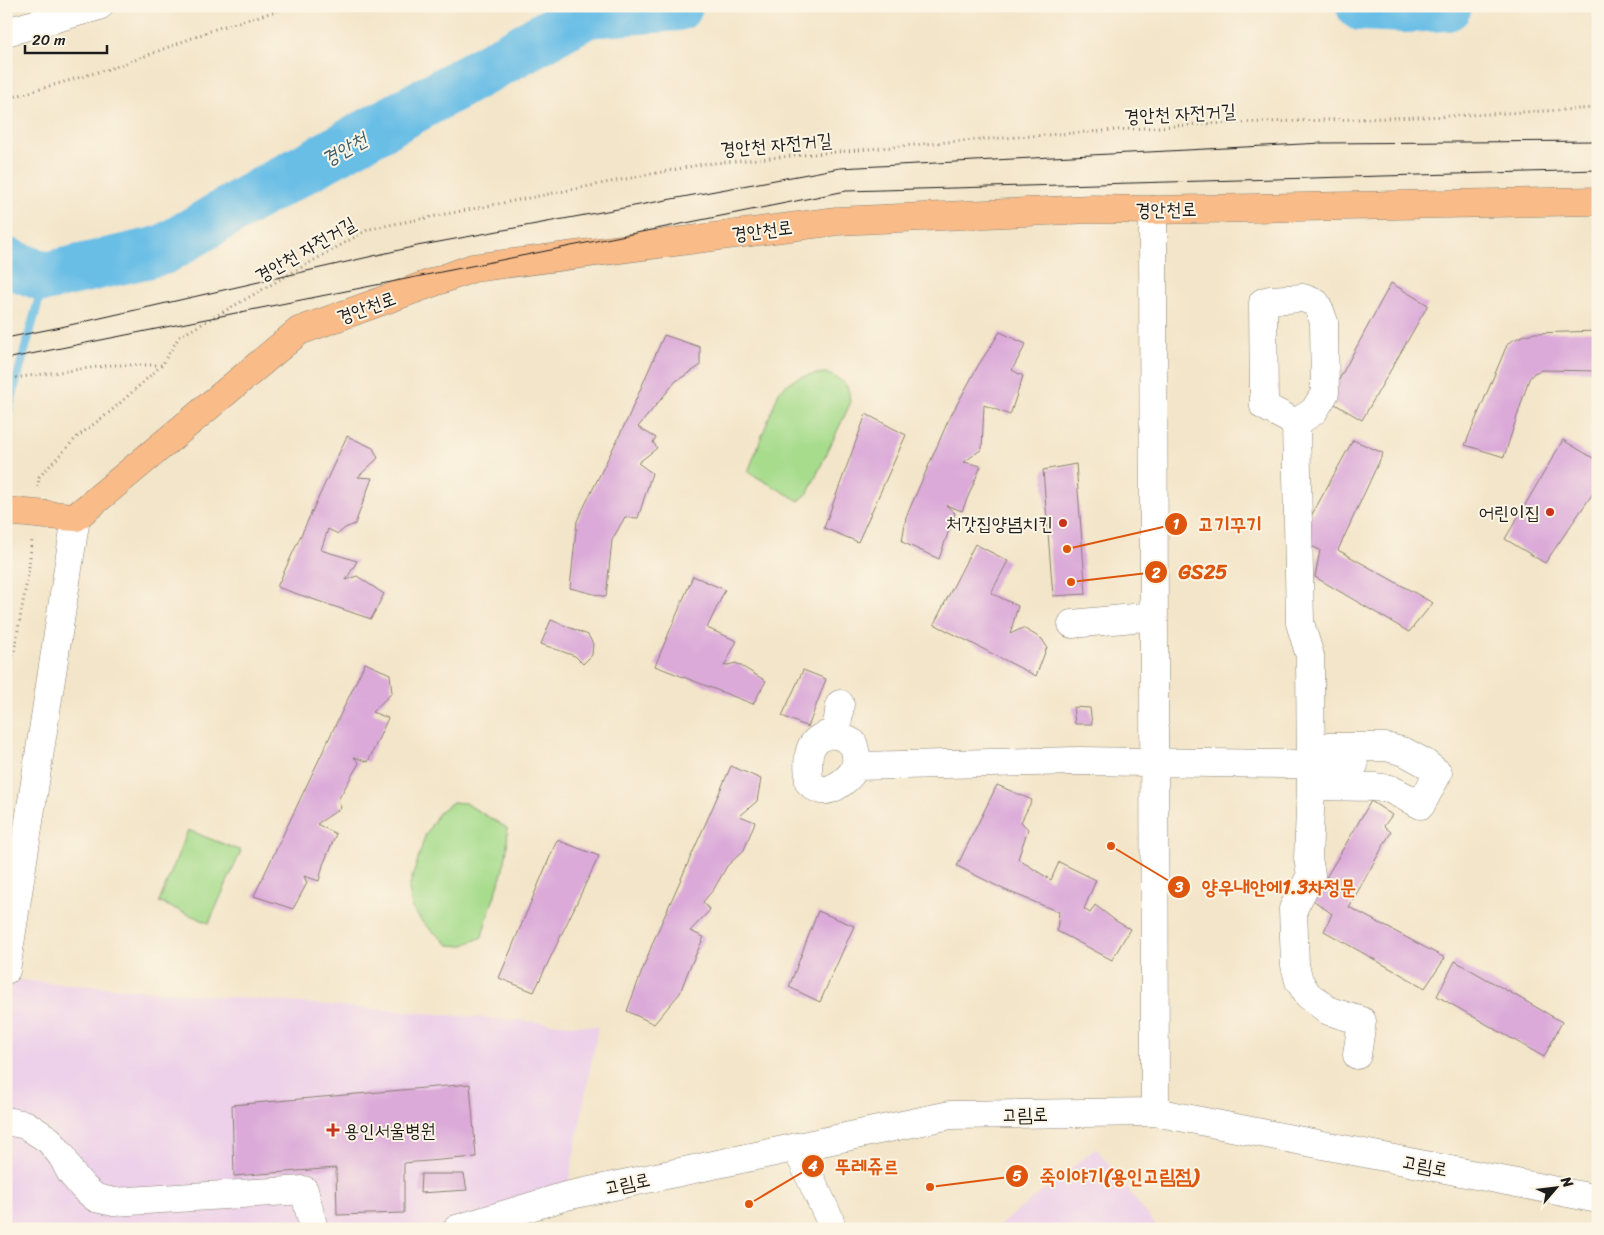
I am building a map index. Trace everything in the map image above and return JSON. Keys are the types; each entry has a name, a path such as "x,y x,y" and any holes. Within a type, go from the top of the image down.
{"main road":[{"name":"경안천로","path":"76,517 299,331 473,268 837,221 1091,209 1153,210 1598,201"},
{"path":"6,511 76,517"}],"street":[{"path":"6,32 99,6"},
{"path":"1153,210 1155,1112"},
{"path":"1296,423 1300,623 1310,656 1308,858 1311,875 1293,909 1295,965 1299,982 1308,994 1328,1011 1362,1021 1357,1055"},
{"path":"6,970 76,517"},
{"path":"1072,624 1154,616"},
{"path":"836,734 840,704"},
{"path":"836,734 853,744 856,753 856,766 846,781 827,800 821,790 815,788 809,782 807,759 810,750 822,736 836,734"},
{"path":"856,766 1079,761 1310,766 1354,765"},
{"name":"고림로","path":"457,1229 517,1220 566,1196 950,1115 1155,1112 1598,1199"},
{"path":"6,1121 26,1125 49,1140 62,1156 71,1173 96,1198 114,1202 304,1190 314,1229"},
{"path":"796,1147 829,1218 832,1229"}],"path":[{"path":"6,99 122,65 218,28 294,6"},
{"name":"경안천 자전거길","path":"6,379 112,365 162,365 178,337 369,229 703,164 947,142 1201,124 1452,116 1598,108"}],"shaded area":[{"path":"6,979 598,1027 566,1196 455,1229 6,1229"},
{"path":"1096,1148 1158,1229 995,1229"}],"green space":[{"path":"826,373 845,384 850,404 808,493 799,501 748,472 779,392 795,379"},
{"path":"453,802 465,803 507,828 506,856 482,937 462,946 449,945 423,923 412,908 409,888 425,836 439,812"},
{"path":"188,830 241,851 209,923 159,902"}],"building":[{"path":"1391,283 1428,305 1362,420 1328,400"},
{"path":"1598,331 1598,371 1542,370 1534,373 1529,379 1504,457 1465,445 1507,345 1511,341 1535,333"},
{"path":"1000,332 1026,344 1012,370 1023,376 1010,415 984,405 982,449 964,462 981,466 962,511 946,505 955,513 939,559 902,542 906,517 948,421 979,364"},
{"path":"664,335 700,347 700,366 676,381 638,427 656,438 653,442 657,448 638,463 652,473 638,518 625,517 612,540 606,597 570,588 577,521 627,420"},
{"path":"866,414 906,435 858,542 824,528"},
{"path":"347,436 373,448 378,458 358,477 372,478 355,524 345,528 338,534 328,529 321,550 357,561 346,580 357,576 384,594 371,619 277,587"},
{"path":"1353,440 1383,453 1338,550 1433,603 1409,632 1315,577 1320,550 1298,540"},
{"name":"어린이집","path":"1563,440 1598,461 1598,486 1545,563 1505,539"},
{"path":"1076,464 1086,594 1053,596 1043,470"},
{"path":"975,544 1008,561 991,593 1018,606 1010,634 1023,628 1042,639 1047,647 1036,676 934,624"},
{"path":"693,576 725,590 707,628 737,641 724,666 736,663 766,681 753,704 655,666"},
{"path":"551,620 588,635 593,644 592,655 583,664 575,656 541,644"},
{"path":"365,663 390,674 392,693 372,712 388,718 368,762 354,757 359,763 338,800 341,808 317,824 336,834 323,865 319,881 304,876 307,883 293,909 254,896"},
{"path":"803,670 826,679 808,727 782,716"},
{"path":"1073,707 1090,708 1092,724 1075,724"},
{"path":"731,766 761,779 757,801 740,816 755,822 744,850 727,866 714,889 703,902 710,910 690,931 704,937 680,993 654,1024 627,1011 653,942"},
{"path":"997,785 1032,800 1021,822 1028,829 1018,859 1051,880 1059,862 1096,880 1084,909 1090,913 1095,905 1130,929 1112,960 1057,931 1059,912 1005,890 957,866"},
{"path":"1371,801 1392,815 1384,826 1391,832 1349,907 1445,958 1425,988 1324,931 1332,914 1313,900"},
{"path":"557,840 599,856 534,992 499,978"},
{"path":"818,911 854,926 820,1002 789,987"},
{"path":"1455,961 1562,1022 1544,1057 1437,996"},
{"path":"470,1084 476,1157 404,1163 404,1213 337,1215 336,1168 234,1176 232,1105"},
{"path":"421,1174 464,1174 467,1190 420,1193"}],"waterway":[{"name":"경안천","path":"6,262 45,277 163,250 251,198 587,13 678,6"},
{"name":"경안천","path":"1361,6 1405,8 1447,6"},
{"path":"6,418 45,277"}],"tram line":[{"path":"6,338 417,246 840,168 1322,143 1598,141"},
{"path":"6,359 846,191 1598,170"}],"place":[{"name":"어린이집","path":"1550,512"},
{"name":"처갓집양념치킨","path":"1063,523"},
{"name":"고기꾸기","path":"1067,549"},
{"name":"GS25","path":"1071,582"},
{"name":"양우내안에1.3차정문","path":"1111,846"},
{"name":"용인서울병원","path":"333,1130"},
{"name":"죽이야기(용인고림점)","path":"930,1187"},
{"name":"뚜레쥬르","path":"749,1204"}]}
